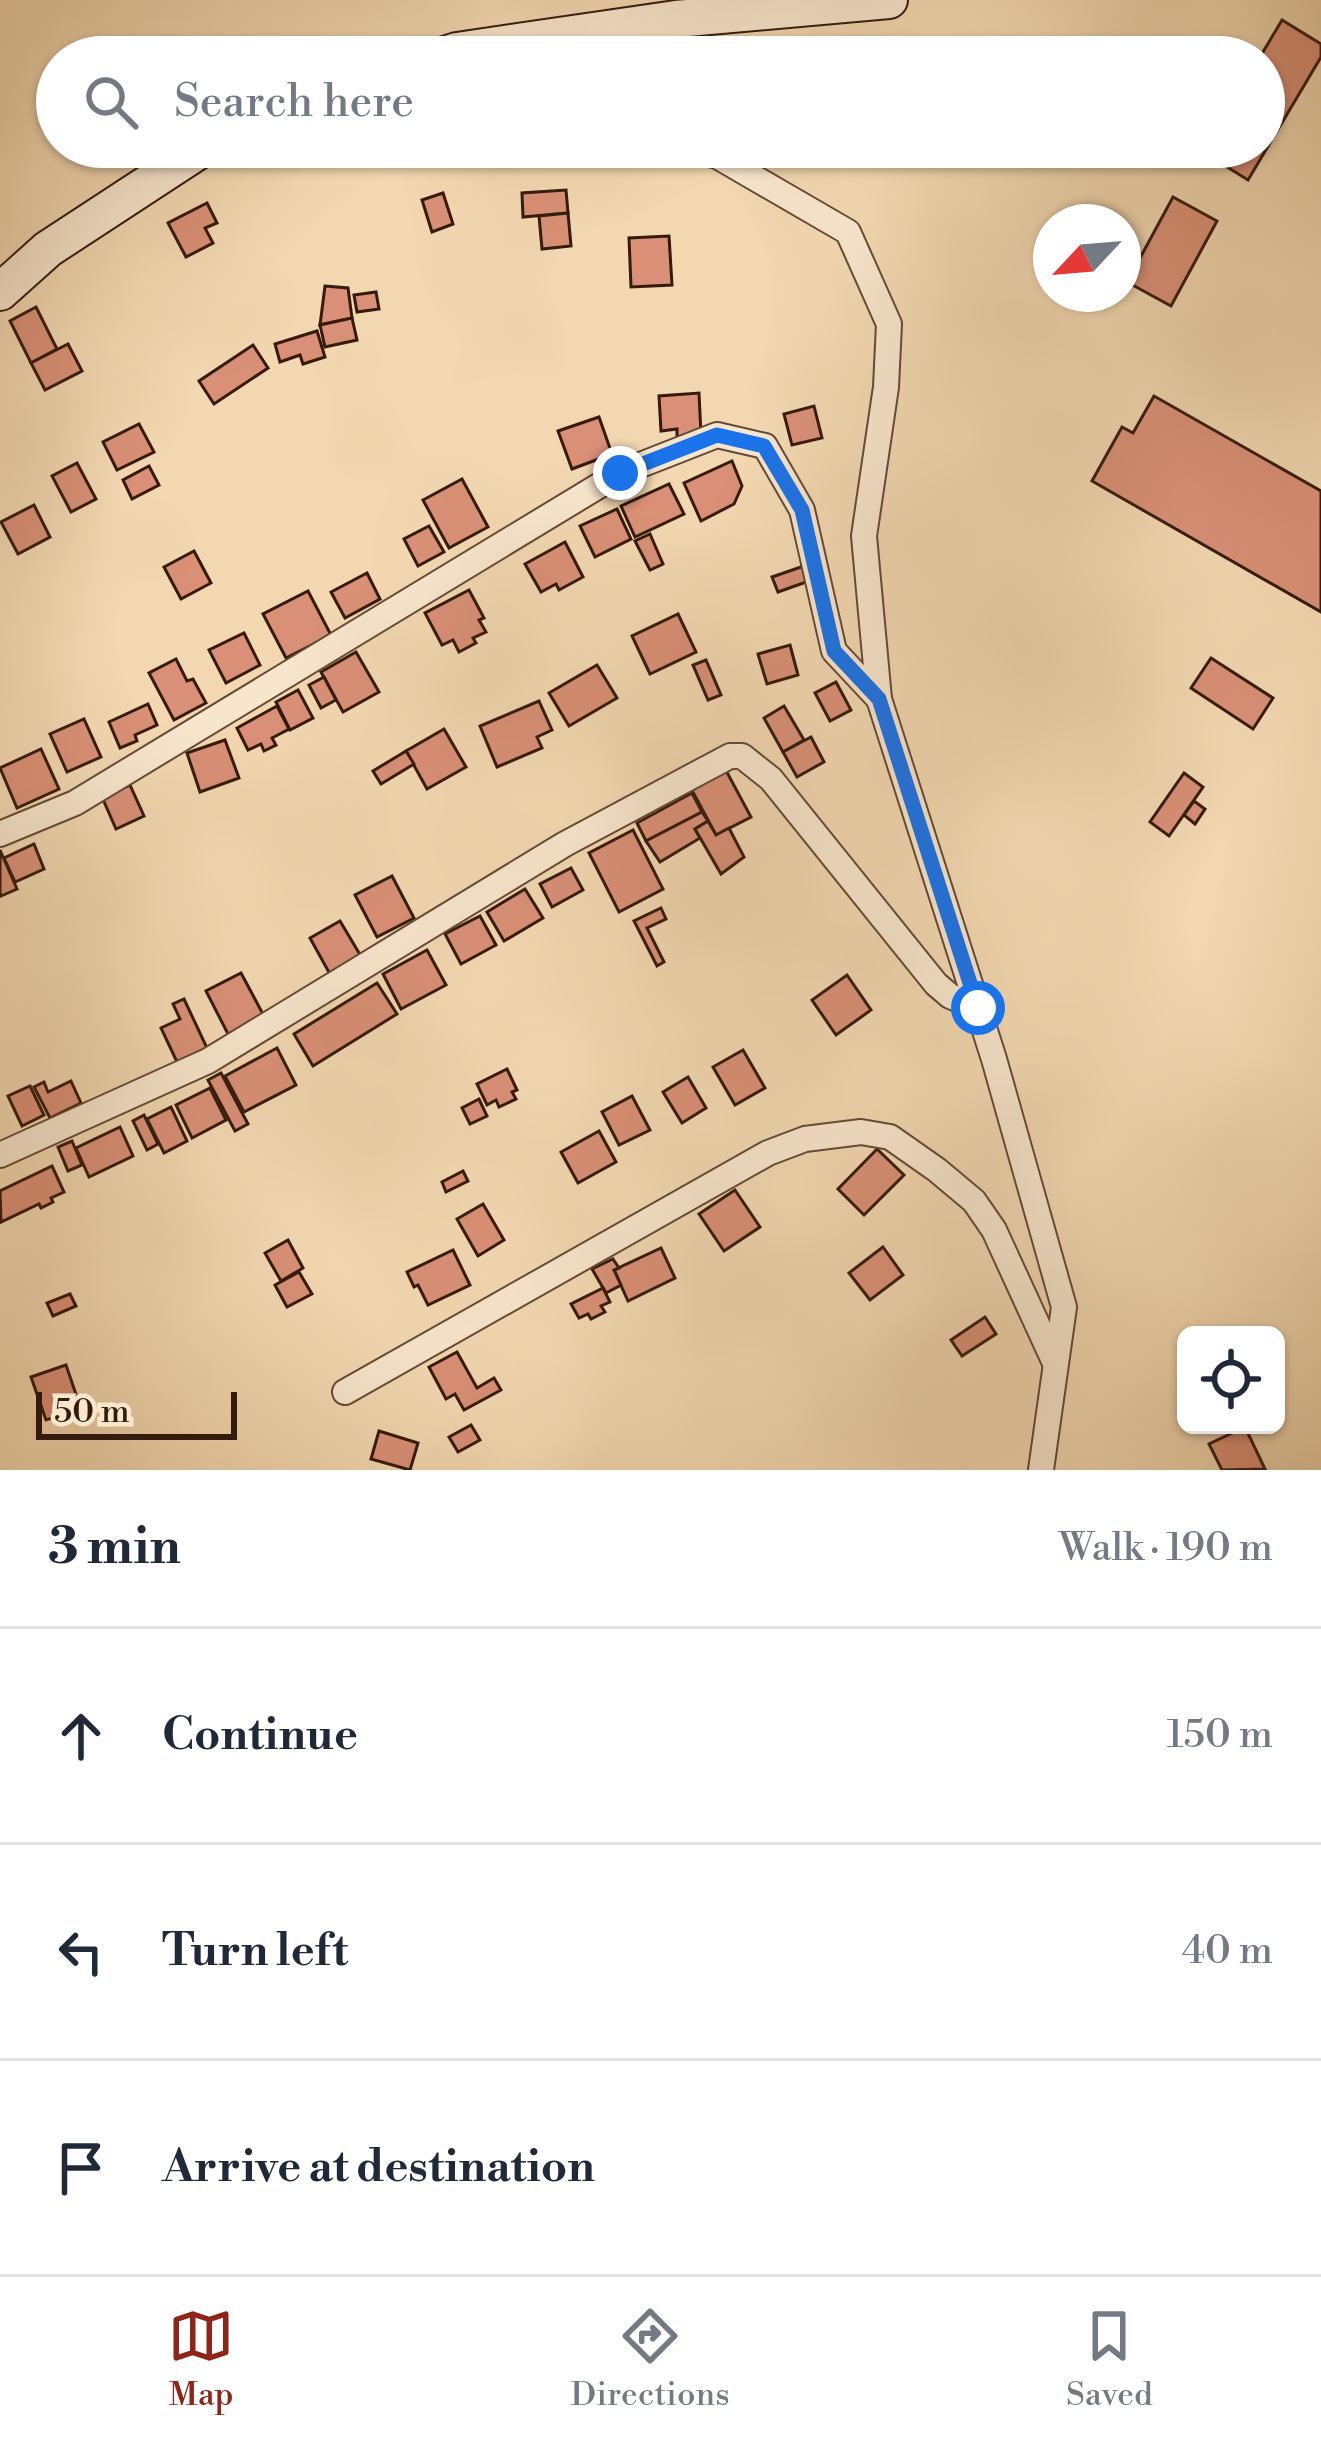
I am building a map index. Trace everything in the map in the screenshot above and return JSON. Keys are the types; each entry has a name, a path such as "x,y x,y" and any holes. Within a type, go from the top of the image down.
{"street":[{"path":"570,36 676,19 889,0"},
{"path":"0,292 48,249 173,168"},
{"path":"738,168 848,232 889,324 886,387 864,536 879,699 978,1008 1064,1307 1041,1470"},
{"path":"0,834 75,803 620,473 717,435 764,446 802,510 834,651 879,699"},
{"path":"0,1154 208,1061 565,844 730,756 742,757 771,779 936,984 978,1008"},
{"path":"345,1392 768,1153 805,1139 861,1132 890,1137 974,1201 994,1230 1056,1366"}],"building":[{"path":"1282,20 1321,44 1321,57 1285,118 1285,36 1272,36"},
{"path":"1229,168 1255,168 1248,180"},
{"path":"566,190 568,213 523,217 522,193"},
{"path":"443,193 453,224 432,232 422,200"},
{"path":"1173,197 1217,221 1171,306 1141,290 1141,256"},
{"path":"207,203 217,223 205,228 213,243 186,257 168,223"},
{"path":"568,213 571,246 542,249 539,216"},
{"path":"669,236 672,285 631,287 629,238"},
{"path":"325,286 348,288 352,318 320,325"},
{"path":"376,292 379,309 357,312 354,295"},
{"path":"36,307 57,349 31,363 10,321"},
{"path":"352,318 357,340 325,347 320,325"},
{"path":"317,331 325,357 303,364 300,355 280,362 275,344"},
{"path":"68,344 82,371 45,390 31,363"},
{"path":"253,345 268,368 214,404 199,381"},
{"path":"699,393 701,435 677,437 677,429 661,431 659,396"},
{"path":"1154,396 1321,491 1321,612 1092,481 1122,427 1133,433"},
{"path":"814,406 822,438 792,445 784,414"},
{"path":"599,417 612,454 572,469 558,431"},
{"path":"139,424 154,452 117,470 103,442"},
{"path":"732,461 742,486 734,504 701,521 684,483"},
{"path":"77,463 96,499 71,512 52,476"},
{"path":"149,466 159,485 132,499 123,480"},
{"path":"462,479 488,527 449,548 423,500"},
{"path":"669,484 684,514 635,537 621,506"},
{"path":"34,505 50,537 18,554 1,522"},
{"path":"617,509 631,539 595,557 580,526"},
{"path":"429,526 444,552 418,566 404,539"},
{"path":"650,534 663,564 650,570 635,541"},
{"path":"565,542 583,577 559,590 556,584 541,592 525,564"},
{"path":"194,551 211,583 181,599 164,567"},
{"path":"804,566 809,581 778,592 772,577"},
{"path":"367,573 380,599 345,618 331,592"},
{"path":"469,590 486,632 459,652 453,640 442,645 425,613"},
{"path":"308,591 331,635 286,658 263,614"},
{"path":"678,614 696,652 650,674 632,636"},
{"path":"244,633 260,665 226,683 209,650"},
{"path":"790,645 798,675 767,684 758,654"},
{"path":"356,652 379,692 343,712 321,672"},
{"path":"1211,658 1273,698 1253,729 1191,688"},
{"path":"176,659 206,703 174,720 149,673"},
{"path":"706,660 721,695 708,700 693,665"},
{"path":"597,665 617,698 569,726 549,693"},
{"path":"324,677 336,700 321,708 309,685"},
{"path":"836,682 851,710 830,721 815,693"},
{"path":"298,690 313,718 290,730 276,702"},
{"path":"539,701 552,730 537,737 542,748 497,767 480,726"},
{"path":"148,704 157,725 120,748 109,722"},
{"path":"277,706 289,729 272,738 276,745 264,751 261,744 248,750 237,728"},
{"path":"784,706 804,740 783,752 764,718"},
{"path":"84,719 101,757 67,772 50,734"},
{"path":"444,729 466,767 427,789 406,751"},
{"path":"811,737 824,762 797,777 783,752"},
{"path":"225,740 239,778 200,792 187,753"},
{"path":"41,749 59,789 17,808 0,768"},
{"path":"406,751 414,764 381,784 373,771"},
{"path":"722,763 751,817 716,835 687,781"},
{"path":"1184,773 1203,787 1169,836 1150,822"},
{"path":"130,785 144,816 116,829 102,797"},
{"path":"692,793 702,812 646,841 637,823"},
{"path":"1194,801 1205,809 1195,824 1184,815"},
{"path":"702,812 708,821 695,829 700,838 660,862 646,841"},
{"path":"708,821 716,835 729,828 744,857 721,874 695,829"},
{"path":"633,830 663,889 619,912 589,853"},
{"path":"34,844 44,869 15,882 4,858"},
{"path":"0,850 17,889 1,896 0,892"},
{"path":"571,868 583,890 552,907 540,884"},
{"path":"392,876 414,918 377,937 355,895"},
{"path":"525,889 543,918 504,941 487,912"},
{"path":"661,908 666,919 647,928 664,962 657,966 634,921"},
{"path":"480,916 496,945 461,964 445,934"},
{"path":"340,921 362,958 331,976 310,938"},
{"path":"427,950 446,985 401,1009 383,974"},
{"path":"241,973 264,1016 228,1034 206,991"},
{"path":"847,975 871,1010 836,1035 812,1000"},
{"path":"377,983 397,1014 313,1066 294,1034"},
{"path":"184,999 207,1048 177,1062 161,1028 180,1019 173,1004"},
{"path":"277,1048 296,1085 244,1112 225,1076"},
{"path":"743,1050 765,1088 735,1105 713,1067"},
{"path":"507,1069 516,1099 499,1107 496,1100 487,1105 477,1084"},
{"path":"221,1073 248,1124 235,1131 208,1080"},
{"path":"688,1077 706,1108 682,1123 663,1092"},
{"path":"71,1081 81,1103 50,1118 34,1087 44,1082 48,1092"},
{"path":"30,1086 44,1115 22,1126 8,1096"},
{"path":"210,1088 226,1120 192,1138 176,1105"},
{"path":"632,1096 650,1130 619,1145 602,1112"},
{"path":"479,1099 487,1116 470,1124 462,1108"},
{"path":"171,1107 187,1141 164,1153 147,1119"},
{"path":"144,1115 158,1144 147,1150 133,1121"},
{"path":"120,1127 133,1156 89,1177 76,1148"},
{"path":"599,1131 616,1162 578,1183 561,1152"},
{"path":"72,1141 82,1165 68,1171 58,1147"},
{"path":"877,1149 904,1175 864,1215 838,1189"},
{"path":"52,1166 64,1192 41,1208 39,1204 1,1222 0,1191"},
{"path":"463,1171 468,1181 446,1192 442,1182"},
{"path":"735,1190 760,1227 724,1251 699,1214"},
{"path":"483,1204 504,1240 478,1256 457,1219"},
{"path":"288,1240 303,1268 281,1281 265,1253"},
{"path":"883,1247 903,1275 870,1300 849,1273"},
{"path":"661,1248 675,1278 628,1301 614,1270"},
{"path":"453,1250 470,1285 428,1305 407,1272"},
{"path":"613,1259 621,1285 606,1293 592,1269"},
{"path":"299,1272 312,1294 287,1307 275,1285"},
{"path":"603,1288 610,1302 601,1306 605,1312 591,1319 588,1314 579,1318 571,1304"},
{"path":"70,1294 76,1306 53,1316 47,1303"},
{"path":"985,1317 996,1334 962,1356 951,1340"},
{"path":"457,1352 477,1388 494,1378 501,1390 464,1410 455,1394 446,1399 429,1367"},
{"path":"66,1365 81,1409 46,1420 31,1377"},
{"path":"471,1425 480,1440 458,1452 449,1437"},
{"path":"379,1431 418,1443 410,1470 371,1459"},
{"path":"1230,1434 1248,1434 1265,1469 1222,1470 1209,1444"}],"route":[{"path":"620,473 717,435 764,446 802,510 834,651 879,699 978,1008"}]}
